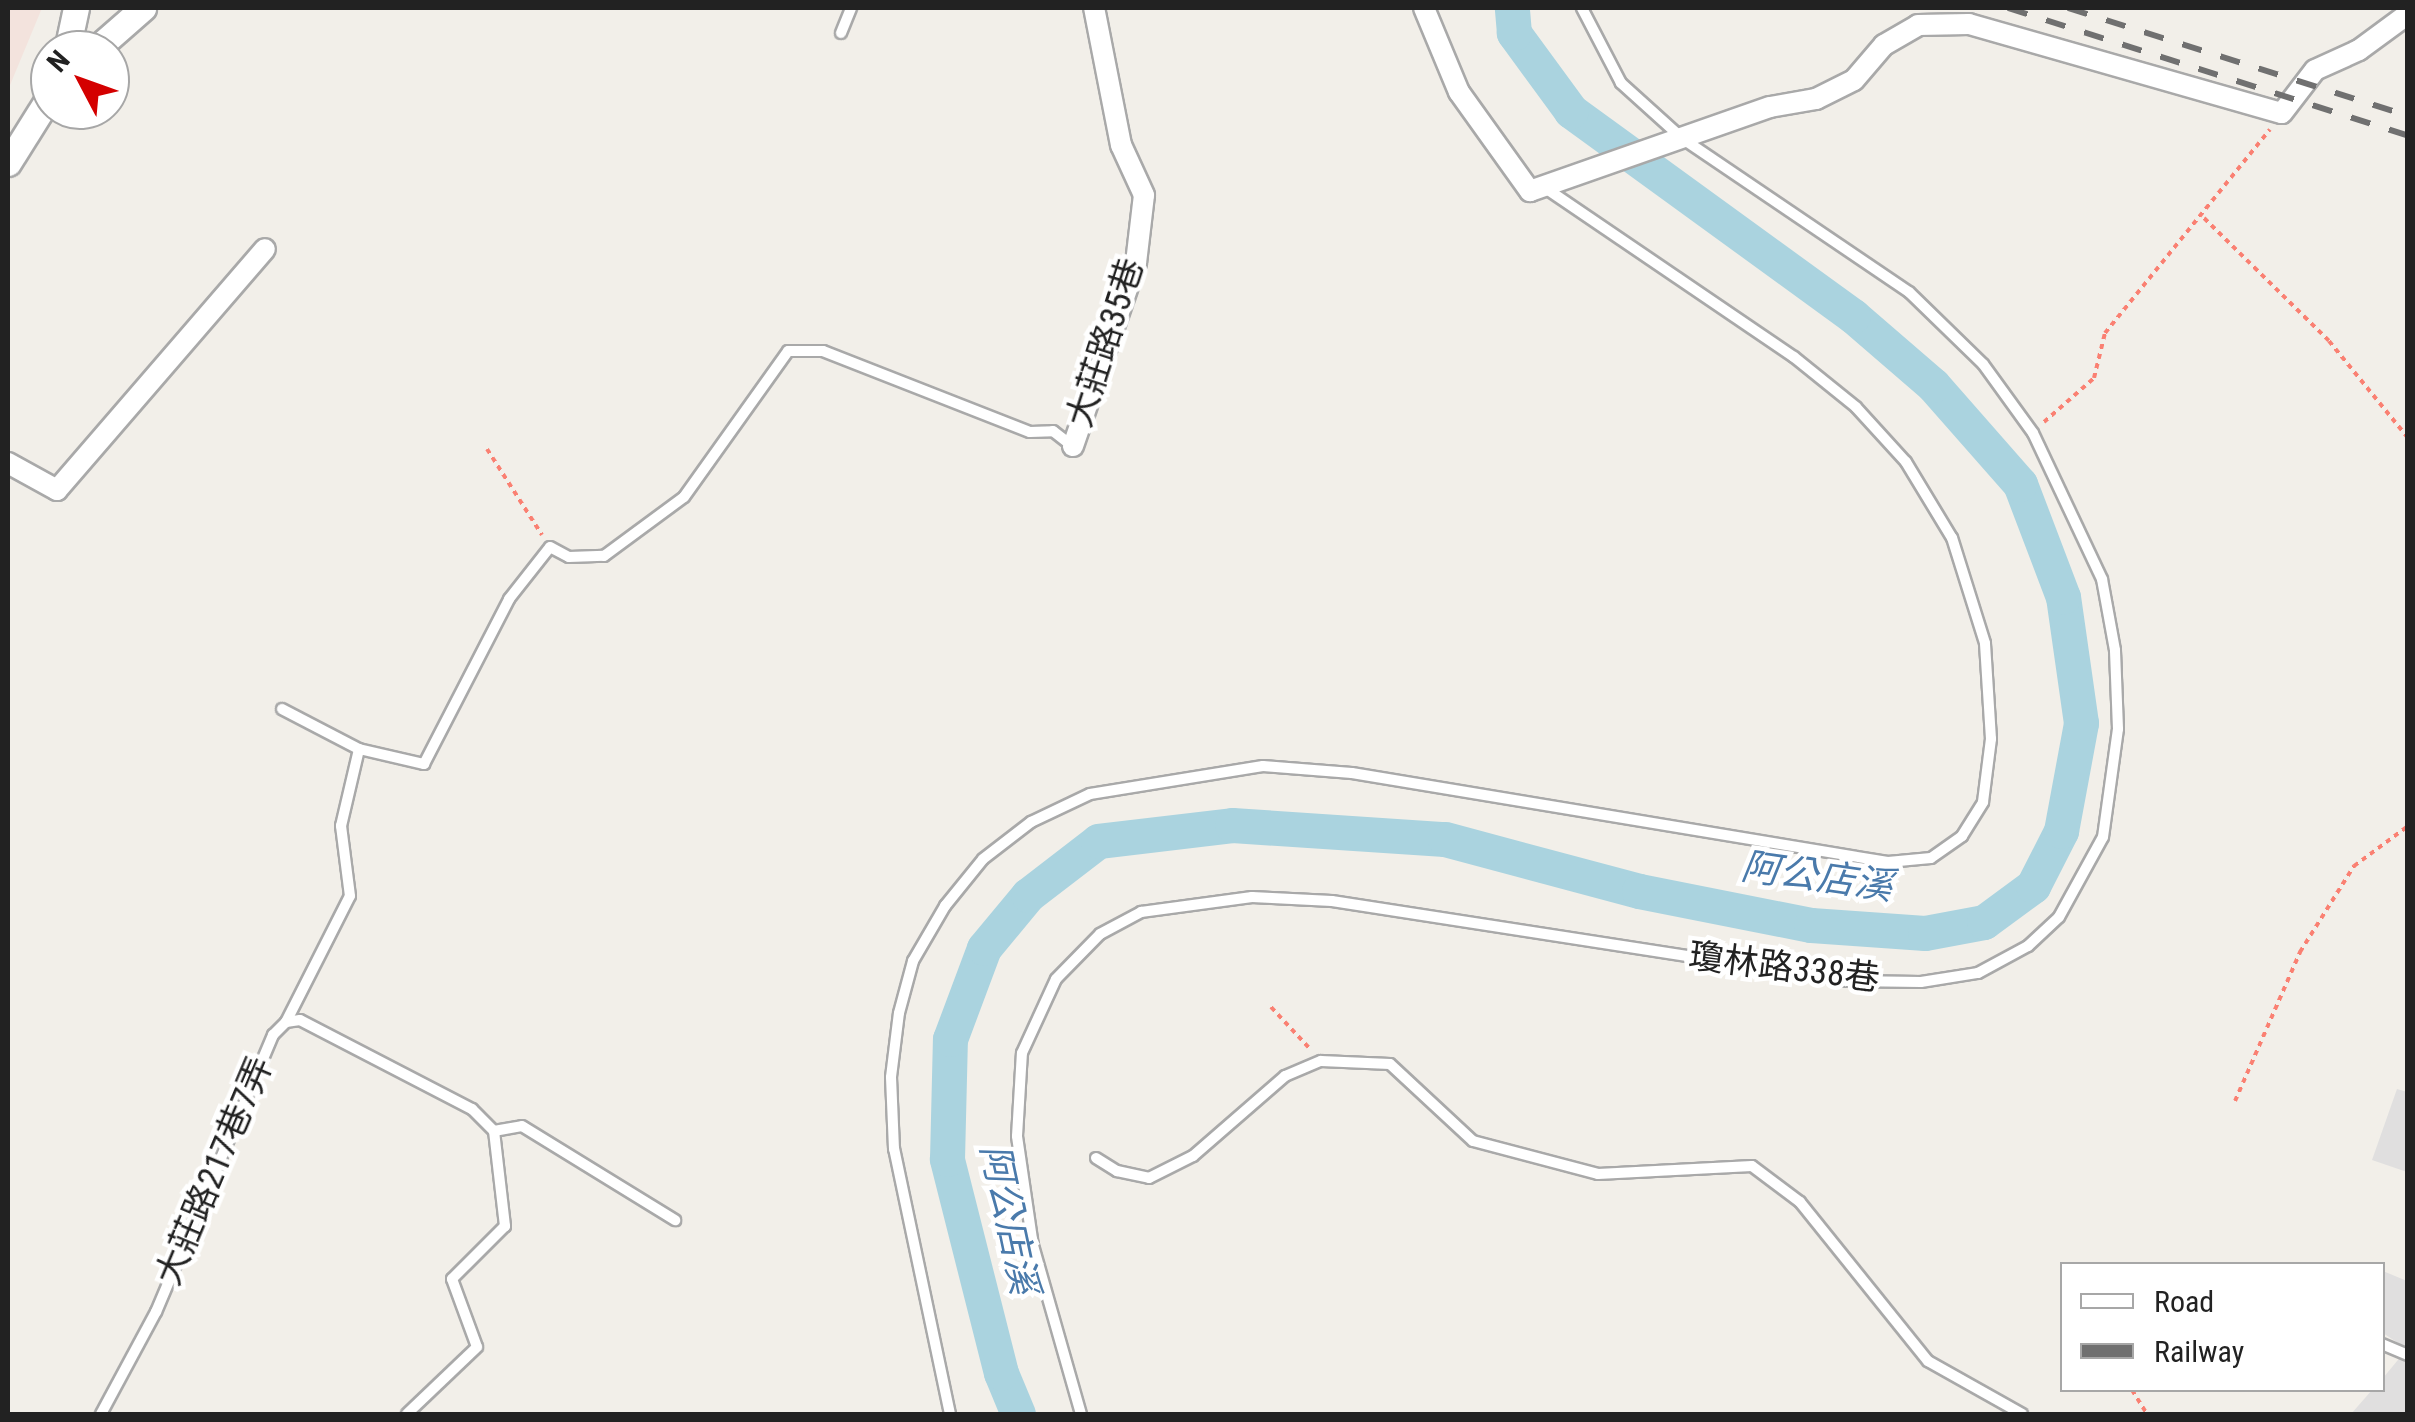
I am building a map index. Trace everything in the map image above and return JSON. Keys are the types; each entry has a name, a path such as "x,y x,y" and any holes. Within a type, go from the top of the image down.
{"street":[{"path":"118,30 143,8"},
{"name":"大莊路35巷","path":"1073,446 1136,262 1144,195 1121,145 1094,8"},
{"path":"1424,8 1459,92 1501,158 1530,191 1568,181 1770,107 1816,99 1854,80 1884,46 1918,25 1969,24 2282,113 2315,70 2359,50 2408,14"},
{"path":"8,163 30,128"},
{"path":"8,462 57,490 264,249"}],"lane":[{"path":"841,33 851,8"},
{"name":"瓊林路338巷","path":"1081,1414 1033,1246 1017,1136 1022,1053 1056,979 1100,934 1141,912 1252,897 1332,901 1848,982 1978,973 2028,946 2059,917 2103,838 2118,729 2115,650 2102,579 2032,432 1983,364 1910,292 1680,140 1621,83 1582,8"},
{"path":"950,1414 894,1149 891,1077 899,1013 913,961 945,906 983,859 1032,822 1090,794 1263,766 1352,773 1888,862 1931,858 1962,836 1983,802 1991,739 1985,644 1952,538 1906,462 1856,407 1794,358 1544,188"},
{"path":"282,710 360,749 424,764 510,599 550,547 569,557 604,556 684,496 788,351 824,350 1030,432 1052,431 1073,446"},
{"path":"286,1022 350,896 341,826 360,749"},
{"name":"大莊路217巷7弄","path":"101,1414 156,1312 272,1035 286,1022 314,1026 436,1090 487,1120 494,1131"},
{"path":"1096,1158 1116,1171 1149,1178 1193,1156 1285,1076 1321,1061 1390,1064 1473,1141 1598,1174 1752,1166 1800,1202 1928,1361 2022,1414"},
{"path":"407,1414 476,1347 452,1279 505,1226 494,1131 522,1126 675,1220"},
{"path":"2385,1345 2408,1356"}],"path":[{"path":"2032,432 2094,378 2105,332 2204,218 2282,113"},
{"path":"2204,218 2329,341 2408,438"},
{"path":"486,449 550,547"},
{"path":"2235,1101 2309,938 2354,866 2408,826"},
{"path":"1272,1007 1321,1061"},
{"path":"2133,1392 2147,1414"}],"shaded area":[{"path":"8,8 42,8 30,30 8,90"},
{"path":"2397,1089 2407,1092 2407,1172 2372,1160"},
{"path":"2385,1272 2407,1281 2407,1349 2385,1334"},
{"path":"2407,1349 2407,1414 2351,1414 2370,1392 2385,1392 2385,1376"}],"waterway":[{"name":"阿公店溪","path":"1018,1414 1001,1373 947,1159 950,1039 984,948 1028,895 1098,841 1232,825 1445,839 1639,891 1811,925 1925,933 1984,922 2033,886 2061,831 2081,723 2063,597 2020,484 1933,385 1853,316 1571,111 1514,33 1512,8"}],"railway":[{"path":"2008,8 2408,136"},
{"path":"2068,8 2408,116"}]}
